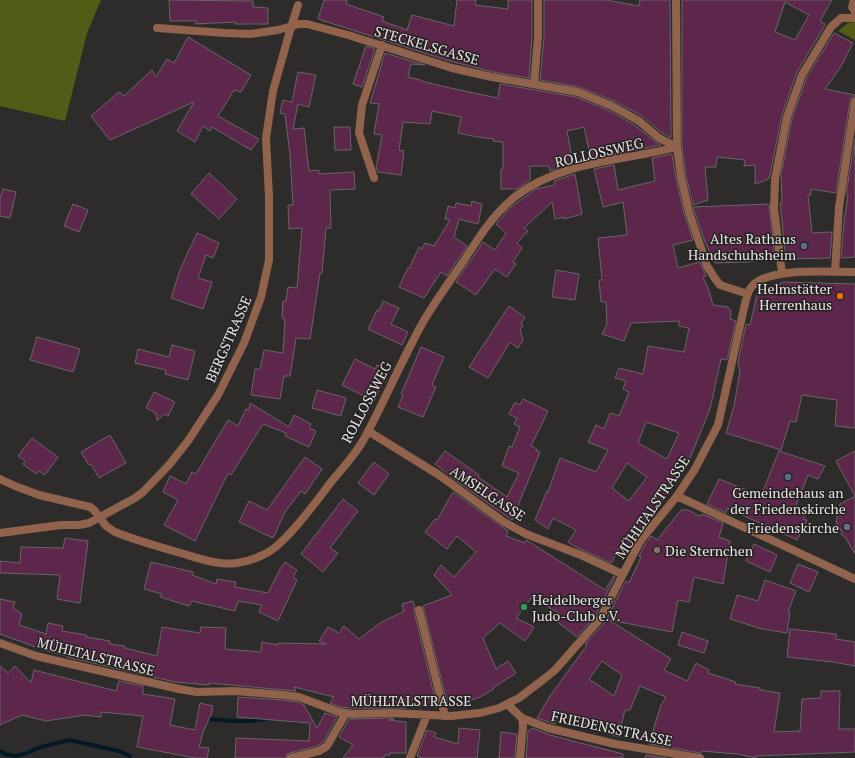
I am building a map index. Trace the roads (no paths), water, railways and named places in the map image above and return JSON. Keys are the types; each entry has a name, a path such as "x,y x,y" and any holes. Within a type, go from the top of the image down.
{"street":[{"path":"534,84 538,37 538,0"},
{"path":"676,0 677,147 689,212 707,266 720,285 748,294 752,286 762,279 782,273 855,272"},
{"path":"854,0 852,7 855,12"},
{"name":"BERGSTRASSE","path":"0,533 89,523 135,498 143,492 169,465 204,418 218,394 244,343 261,297 269,260 269,196 266,138 273,91 298,3"},
{"path":"782,273 774,208 775,179 787,117 802,75 831,27 841,18 855,18"},
{"name":"STECKELSGASSE","path":"157,28 250,34 278,30 299,24 307,24 382,45 452,68 492,77 578,92 606,103 639,121 659,138 677,147"},
{"path":"374,178 359,133 362,105 382,45"},
{"path":"835,272 839,207 855,102"},
{"name":"ROLLOSSWEG","path":"0,478 15,486 39,495 90,507 106,526 115,532 205,560 222,563 238,563 266,553 279,544 308,511 360,445 412,341 432,308 486,227 511,201 530,187 550,176 598,163 677,147"},
{"name":"MÜHLTALSTRASSE","path":"0,643 36,656 179,689 204,692 235,691 284,694 299,697 346,713 408,713 445,716 480,713 508,705 555,670 600,618 622,574 642,540 677,496 695,469 718,425 748,294"},
{"name":"AMSELGASSE","path":"368,431 439,475 504,522 526,534 581,555 622,574"},
{"path":"677,496 855,579"},
{"path":"419,610 445,716"},
{"name":"FRIEDENSSTRASSE","path":"508,705 522,718 543,727 615,744 700,758"},
{"path":"291,758 324,749 330,743 346,713"},
{"path":"410,758 427,715"},
{"path":"520,758 524,730 522,718"}],"waterway":[{"path":"210,719 248,721 269,718"},
{"path":"0,751 5,754 16,756 41,747 69,740 119,751 130,756"}],"place":[{"name":"Altes Rathaus Handschuhsheim","path":"804,246"},
{"name":"Helmstätter Herrenhaus","path":"840,296"},
{"name":"Gemeindehaus an der Friedenskirche","path":"788,477"},
{"name":"Friedenskirche","path":"847,527"},
{"name":"Die Sternchen","path":"657,550"},
{"name":"Heidelberger Judo-Club e.V.","path":"524,607"}]}
